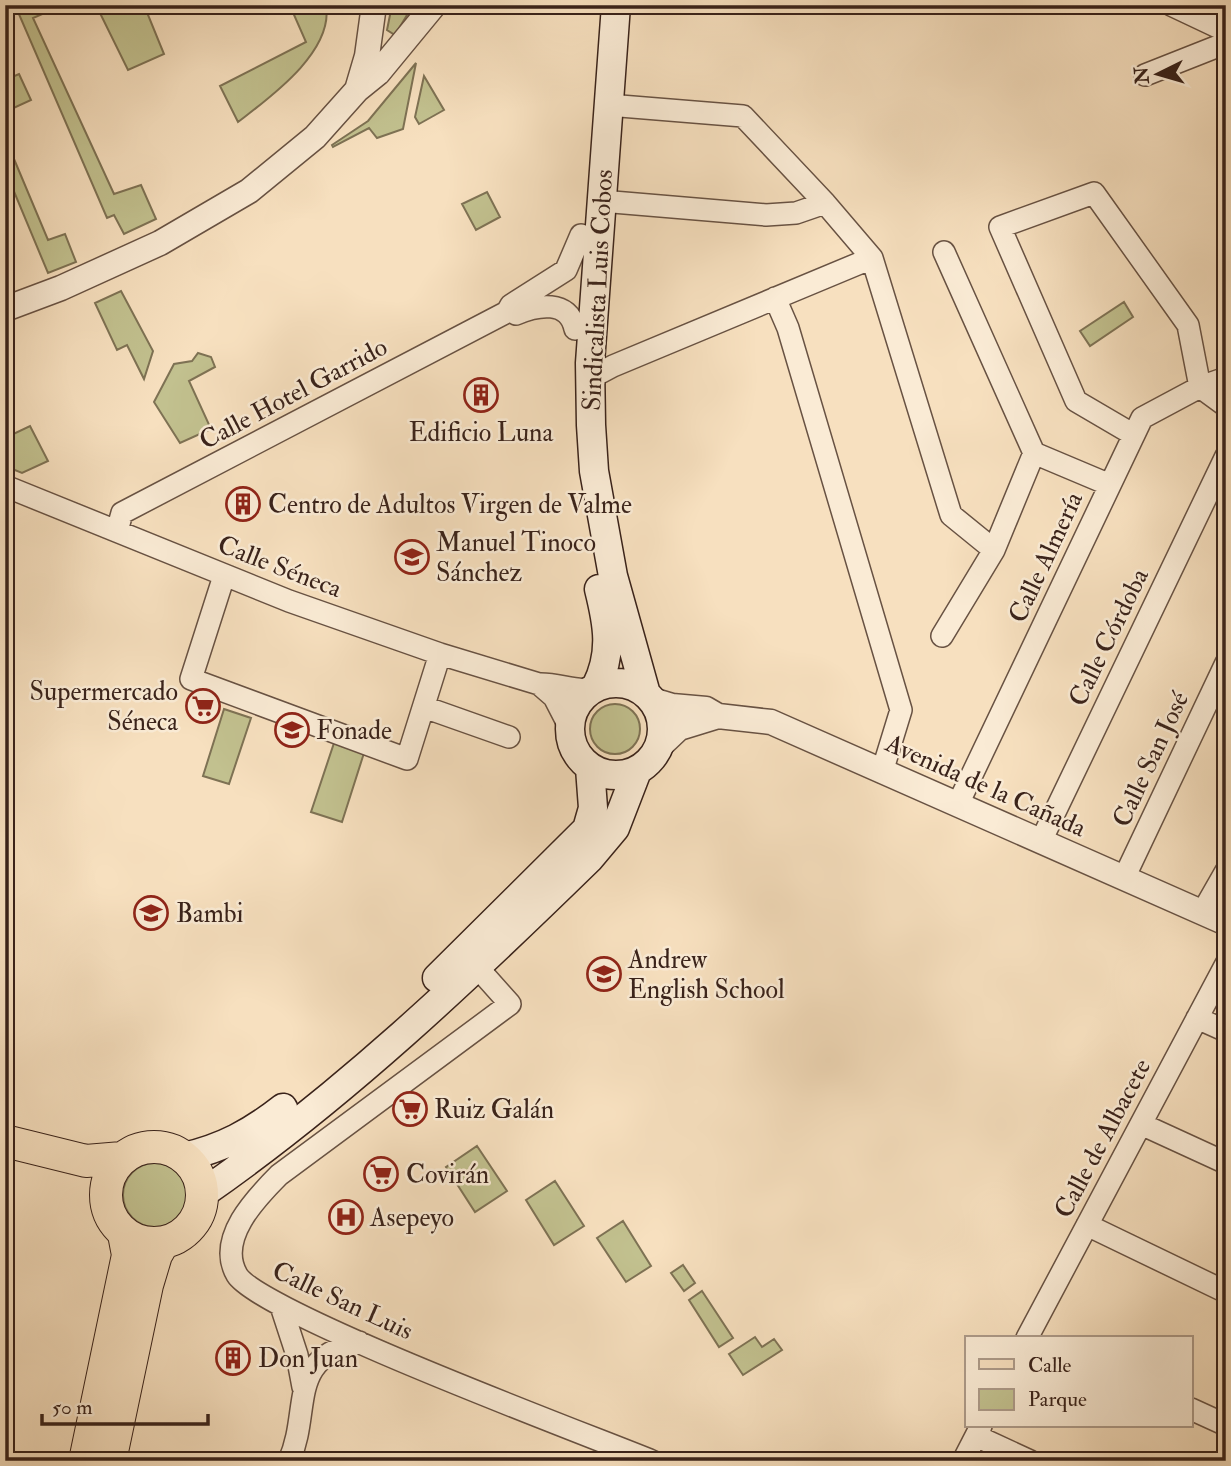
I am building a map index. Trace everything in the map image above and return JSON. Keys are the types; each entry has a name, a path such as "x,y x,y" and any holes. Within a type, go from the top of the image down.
{"main road":[{"name":"Sindicalista Luis Cobos","path":"594,688 608,660 609,643 576,466 572,396 598,5"},
{"name":"Sindicalista Luis Cobos","path":"616,5 589,387 594,471 600,511 613,576 649,697"},
{"path":"624,683 649,697 662,724 659,747 650,761 637,771 621,775 605,774 590,768 579,757 569,728 580,699 594,688 624,683"},
{"path":"184,1157 218,1149 259,1127 341,1065 463,954 586,829 593,808 590,768"},
{"path":"202,1194 289,1129 372,1060 477,967 589,859 615,828 637,771"},
{"path":"5,1141 86,1161 122,1158"},
{"path":"153,1146 169,1149 184,1157 197,1173 202,1194 200,1211 191,1226 179,1237 163,1243 140,1242 124,1234 112,1221 106,1204 106,1186 111,1171 122,1158 136,1149 153,1146"},
{"path":"5,1159 84,1184 106,1204"},
{"path":"85,1461 128,1255 124,1234"},
{"path":"110,1461 147,1285 156,1255 163,1243"}],"street":[{"path":"5,309 61,288 160,243 248,191 315,137 356,90 378,73 434,5"},
{"path":"1171,5 1226,31"},
{"path":"374,13 375,29 386,40 401,41 408,38"},
{"path":"356,90 374,13"},
{"path":"1145,75 1226,43"},
{"path":"608,105 743,116 825,203 872,258 951,515 995,550"},
{"path":"1134,435 1076,401 1000,227 1094,193 1188,325 1200,387 1226,406"},
{"path":"601,201 766,215 796,213 825,203"},
{"name":"Calle Hotel Garrido","path":"117,531 122,513 507,312 511,305 566,270 581,235"},
{"path":"944,252 1034,453 1110,485"},
{"path":"589,387 597,374 614,366 872,258"},
{"path":"775,298 788,328 901,710 882,772"},
{"name":"Calle Hotel Garrido","path":"507,312 515,314 544,305 564,310 575,329"},
{"name":"Calle Almería","path":"958,804 1142,418 1200,387 1226,378"},
{"path":"942,636 995,550 1034,453"},
{"name":"Calle Córdoba","path":"1041,841 1226,456"},
{"name":"Calle Séneca","path":"5,486 224,576 440,654 539,684 552,684 573,690 594,688"},
{"path":"224,576 191,679 407,760 440,654"},
{"name":"Calle San José","path":"1124,878 1226,663"},
{"path":"539,684 554,697 569,728"},
{"name":"Avenida de la Cañada","path":"649,697 672,706 706,709 718,716"},
{"path":"424,707 509,737"},
{"name":"Avenida de la Cañada","path":"659,747 679,727 718,716 771,722 1226,923"},
{"path":"1202,913 1226,871"},
{"name":"Calle de Albacete","path":"1032,1336 1087,1225 1226,964"},
{"name":"Calle San Luis","path":"477,967 510,1004 279,1175 253,1202 233,1239 237,1275 249,1287 281,1306 359,1342 652,1461"},
{"path":"1197,1018 1226,1031"},
{"path":"1141,1124 1226,1163"},
{"path":"1087,1225 1226,1292"},
{"path":"281,1306 297,1355 303,1387"},
{"path":"289,1461 303,1387 311,1370 324,1356 340,1346 359,1342"},
{"path":"1192,1409 1226,1425"},
{"path":"963,1461 978,1431 1030,1461"}],"green space":[{"path":"15,5 63,5 33,18 114,194 141,185 156,219 124,234 114,215 107,218"},
{"path":"96,5 144,5 164,54 128,70"},
{"path":"298,5 326,5 326,23 320,40 310,56 282,87 238,122 220,86 306,42 291,8"},
{"path":"392,5 413,5 395,35 387,30"},
{"path":"416,63 403,129 377,138 369,128 333,147 332,145 368,121"},
{"path":"19,74 31,100 5,112 5,80"},
{"path":"424,76 444,110 419,124 415,117"},
{"path":"14,159 48,240 65,234 76,262 48,273 5,170 5,163"},
{"path":"487,192 500,217 476,230 462,204"},
{"path":"121,291 153,351 144,379 127,345 117,350 95,303"},
{"path":"1124,302 1133,317 1090,346 1080,331"},
{"path":"198,353 211,357 215,367 189,381 211,429 180,443 154,402 174,364 192,361"},
{"path":"30,426 48,461 22,473 5,466 5,438"},
{"path":"615,704 633,711 640,729 633,747 615,754 597,747 590,729 597,711"},
{"path":"224,709 251,718 229,784 203,776"},
{"path":"334,743 364,753 342,822 311,812"},
{"path":"477,1146 507,1191 475,1212 446,1167"},
{"path":"149,1163 161,1163 178,1172 185,1183 185,1207 178,1218 161,1227 149,1227 137,1222 128,1213 123,1201 123,1189 128,1177 137,1168"},
{"path":"555,1181 584,1226 554,1245 526,1200"},
{"path":"623,1221 651,1266 626,1282 597,1238"},
{"path":"683,1265 695,1283 684,1291 671,1273"},
{"path":"702,1291 733,1338 719,1347 689,1300"},
{"path":"755,1337 762,1347 774,1339 782,1350 743,1375 729,1354"}],"place":[{"name":"Edificio Luna","path":"481,395"},
{"name":"Centro de Adultos Virgen de Valme","path":"243,504"},
{"name":"Manuel Tinoco Sánchez","path":"412,557"},
{"name":"Supermercado Séneca","path":"203,706"},
{"name":"Fonade","path":"292,730"},
{"name":"Bambi","path":"151,913"},
{"name":"Andrew English School","path":"604,974"},
{"name":"Ruiz Galán","path":"410,1109"},
{"name":"Covirán","path":"381,1174"},
{"name":"Asepeyo","path":"346,1217"},
{"name":"Don Juan","path":"233,1358"}]}
